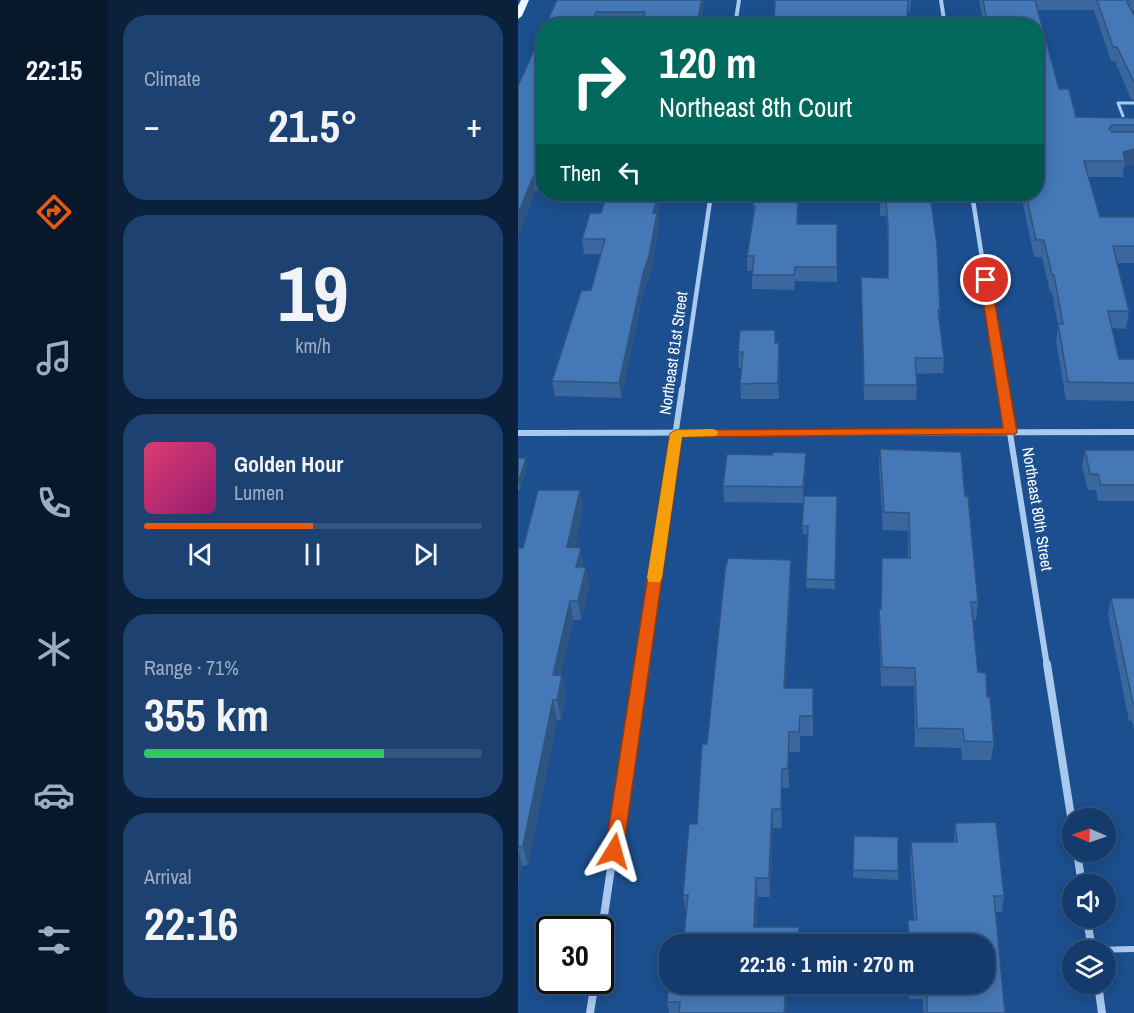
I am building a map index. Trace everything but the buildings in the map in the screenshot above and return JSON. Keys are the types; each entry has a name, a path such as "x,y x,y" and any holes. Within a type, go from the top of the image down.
{"main road":[{"path":"518,16 525,0"}],"street":[{"path":"736,18 739,0"},
{"path":"941,0 944,18"},
{"name":"Northeast 81st Street","path":"604,916 710,201"},
{"name":"Northeast 80th Street","path":"973,201 1070,808"},
{"path":"518,433 1134,432"},
{"path":"590,1013 593,994"},
{"path":"1099,994 1102,1013"}],"lane":[{"path":"1123,116 1118,104 1134,103"},
{"path":"1116,950 1134,949"}],"slow traffic":[{"path":"655,578 676,434 712,433"}],"route":[{"path":"614,851 676,434 1010,432 986,280"}]}
